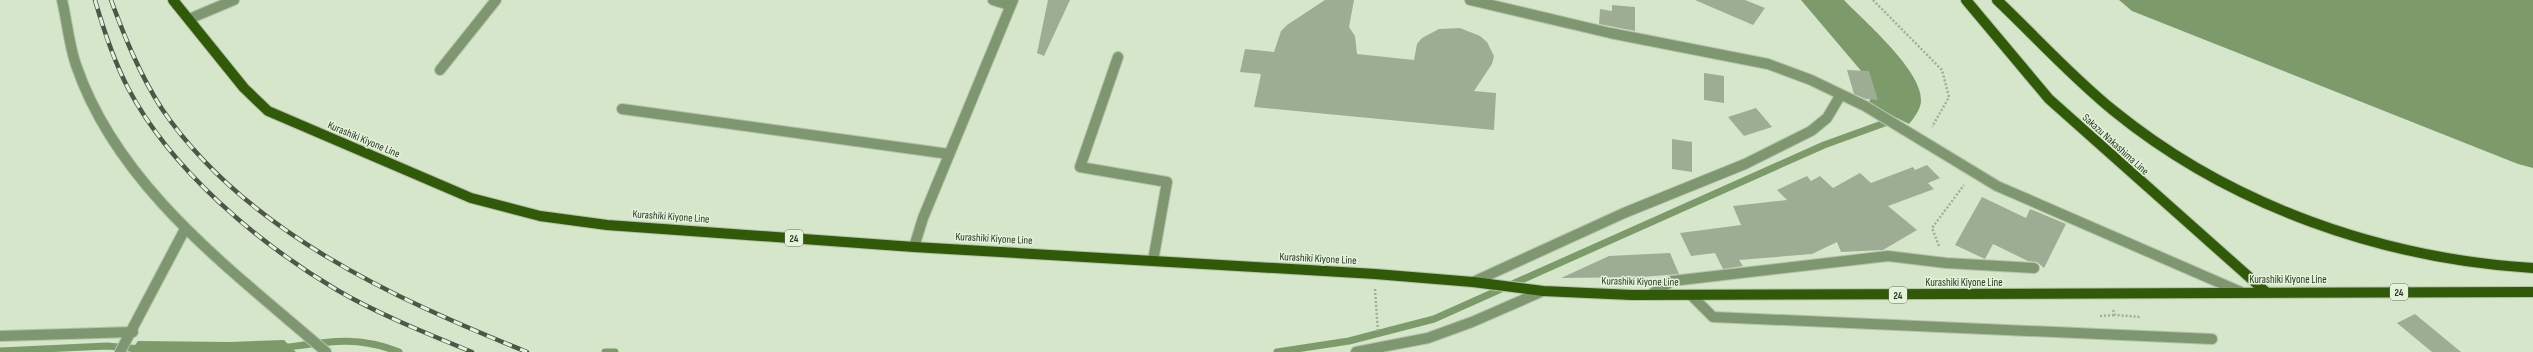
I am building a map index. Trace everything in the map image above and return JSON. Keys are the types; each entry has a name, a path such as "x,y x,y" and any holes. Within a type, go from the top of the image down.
{"main road":[{"name":"Kurashiki Kiyone Line","path":"173,0 244,88 268,111 471,198 540,216 607,225 914,247 1375,274 1474,282 1543,291 1650,295 2533,292"},
{"name":"Sakazu Nakashima Line","path":"1966,0 2049,99 2266,292"},
{"path":"1997,0 2114,110 2157,143 2210,175 2278,208 2358,238 2438,255 2514,267 2533,268"}],"street":[{"path":"62,0 76,65 104,126 143,180 185,229 325,351"},
{"path":"189,19 234,0"},
{"path":"440,70 496,0"},
{"path":"914,247 923,218 1011,3 993,0"},
{"path":"1470,0 1610,33 1768,64 1811,80 1840,96 1865,106 1997,186 2241,292"},
{"path":"1118,57 1080,167 1167,182 1152,261"},
{"path":"1474,282 1624,214 1745,164 1811,131 1827,118 1840,96"},
{"path":"622,109 949,154"},
{"path":"120,352 131,334 185,229"},
{"path":"1650,295 1672,281 1888,256 1946,263 2034,268"},
{"path":"1356,352 1428,338 1472,322 1543,291"},
{"path":"1691,295 1714,317 2212,339"},
{"path":"0,336 131,334"}],"path":[{"path":"1873,0 1942,70 1949,97 1930,130 1907,132"},
{"path":"1946,263 1932,228 1974,172"},
{"path":"1375,274 1374,302 1376,324"}],"shaded area":[{"path":"1801,0 1844,0 1892,48 1913,76 1919,90 1921,102 1916,114 1909,124 1869,104 1872,91 1868,79"},
{"path":"2119,0 2533,0 2533,168 2518,164 2132,11"},
{"path":"284,340 296,352 130,352 138,341 230,342"}],"building":[{"path":"1048,0 1070,0 1044,56 1037,53"},
{"path":"1325,0 1354,0 1349,27 1355,36 1357,54 1414,60 1417,44 1422,38 1439,29 1460,28 1480,36 1487,42 1494,56 1492,64 1474,91 1496,93 1494,130 1254,107 1261,74 1240,72 1245,49 1274,52 1281,31 1287,25"},
{"path":"1695,0 1745,0 1765,8 1753,25"},
{"path":"1612,5 1635,7 1635,31 1599,24 1600,9 1612,11"},
{"path":"1847,70 1869,71 1878,100 1866,99 1854,94"},
{"path":"1704,73 1724,76 1724,103 1704,100"},
{"path":"1756,108 1772,127 1744,136 1728,117"},
{"path":"1672,139 1692,142 1692,172 1672,169"},
{"path":"1927,165 1940,178 1928,183 1934,189 1888,206 1917,230 1883,250 1841,252 1837,242 1812,254 1739,260 1743,266 1723,269 1715,253 1691,256 1680,233 1741,225 1733,206 1787,200 1777,190 1807,176 1811,181 1820,176 1833,188 1860,173 1871,183 1913,167 1915,170"},
{"path":"1982,197 2026,218 2030,209 2066,224 2044,268 2037,262 2028,261 1993,244 1985,259 1955,245"},
{"path":"1670,253 1679,274 1642,277 1561,278 1609,256"},
{"path":"2415,314 2461,352 2432,352 2397,323"}],"waterway":[{"path":"1277,352 1349,341 1434,319 1824,145 1893,120"},
{"path":"282,348 341,341 369,343 399,352"},
{"path":"0,351 107,346 141,349"},
{"path":"605,352 615,352"}],"railway":[{"path":"95,0 113,56 128,88 146,118 168,148 192,176 219,202 247,227 277,250 337,290 386,315 472,352"},
{"path":"111,0 134,56 162,109 196,152 235,191 279,226 326,256 375,284 426,309 527,352"}]}
